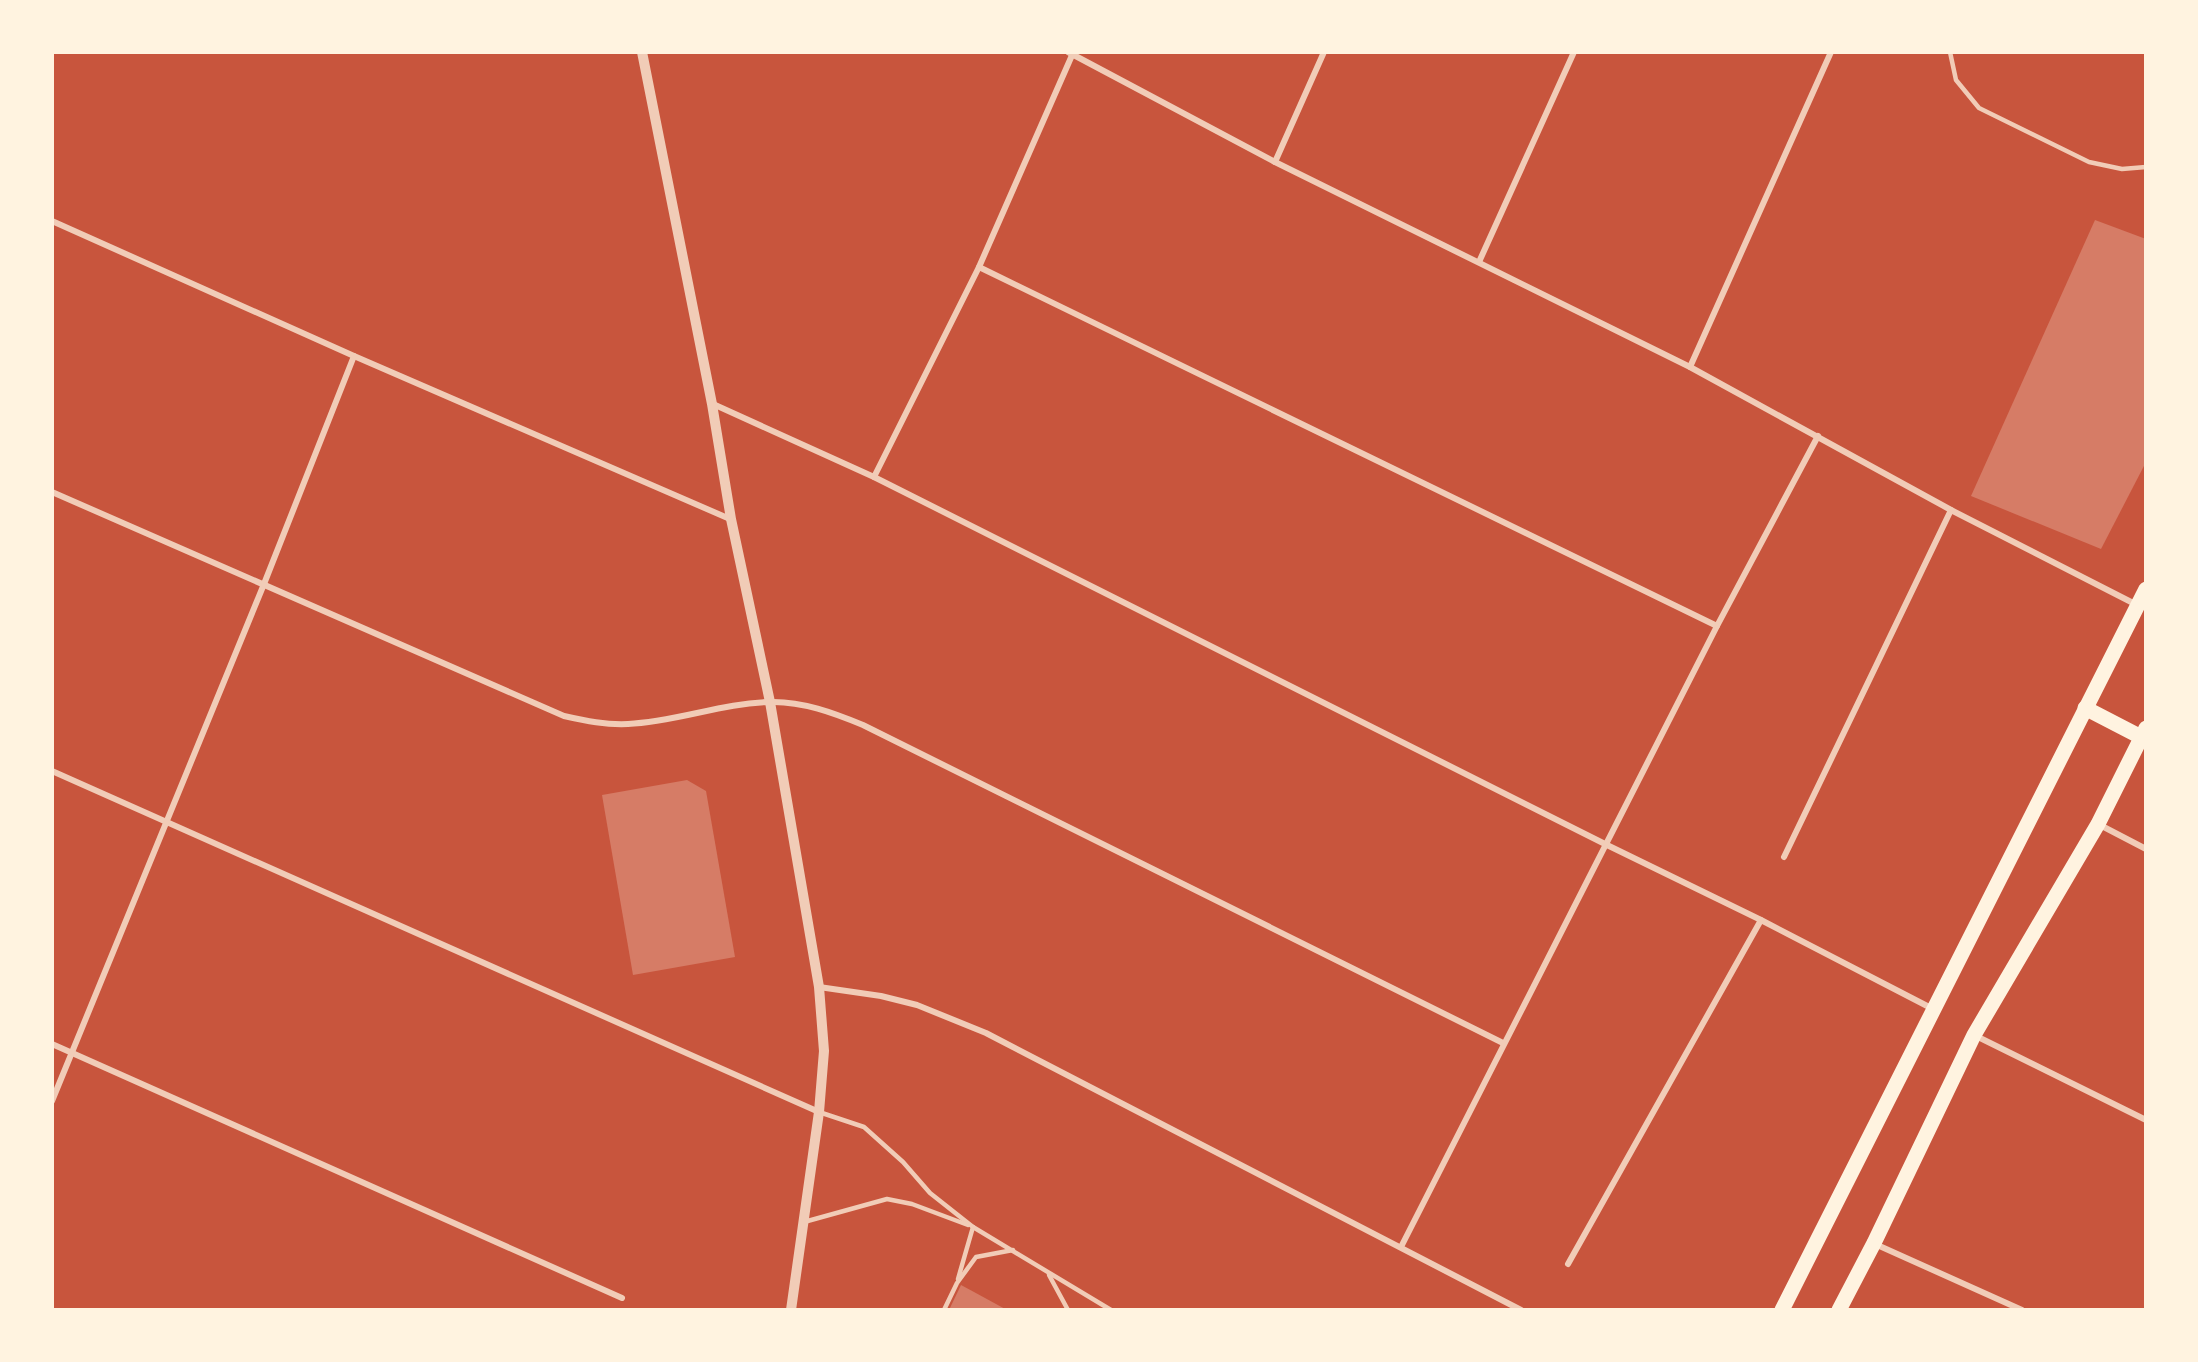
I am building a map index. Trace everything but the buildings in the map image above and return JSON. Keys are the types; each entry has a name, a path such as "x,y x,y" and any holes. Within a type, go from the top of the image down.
{"main road":[{"path":"1782,1310 2145,589"},
{"path":"1839,1310 1874,1243 1974,1035 2098,824 2143,733 2085,708"}],"street":[{"path":"642,52 712,404 731,519 770,702 819,987 824,1051 819,1112 791,1310"},
{"path":"1275,162 1324,52"},
{"path":"1479,262 1574,52"},
{"path":"1690,367 1831,52"},
{"path":"874,477 979,267 1071,53 1275,162 1690,367 1951,510 2137,605"},
{"path":"52,221 354,356 731,519"},
{"path":"979,267 1717,626"},
{"path":"52,1101 264,584 354,356"},
{"path":"712,404 874,477 1761,920 1933,1009"},
{"path":"1401,1246 1717,626 1818,436"},
{"path":"52,492 564,716 600,724 630,724 770,702 796,704 830,711 863,725 1503,1043"},
{"path":"1784,857 1951,510"},
{"path":"52,771 819,1112"},
{"path":"2098,824 2145,849"},
{"path":"1568,1264 1761,920"},
{"path":"819,987 881,996 917,1005 986,1033 1521,1310"},
{"path":"1974,1035 2145,1120"},
{"path":"52,1044 622,1298"},
{"path":"1874,1243 2022,1310"}],"lane":[{"path":"1950,52 1956,80 1979,108 2089,162 2122,169 2145,167"},
{"path":"819,1112 864,1127 903,1162 930,1193 973,1227 1111,1310"},
{"path":"804,1222 887,1199 912,1204 973,1227"},
{"path":"944,1310 957,1283 973,1227"},
{"path":"957,1283 976,1257 1012,1250"},
{"path":"1048,1273 1068,1310"}]}
